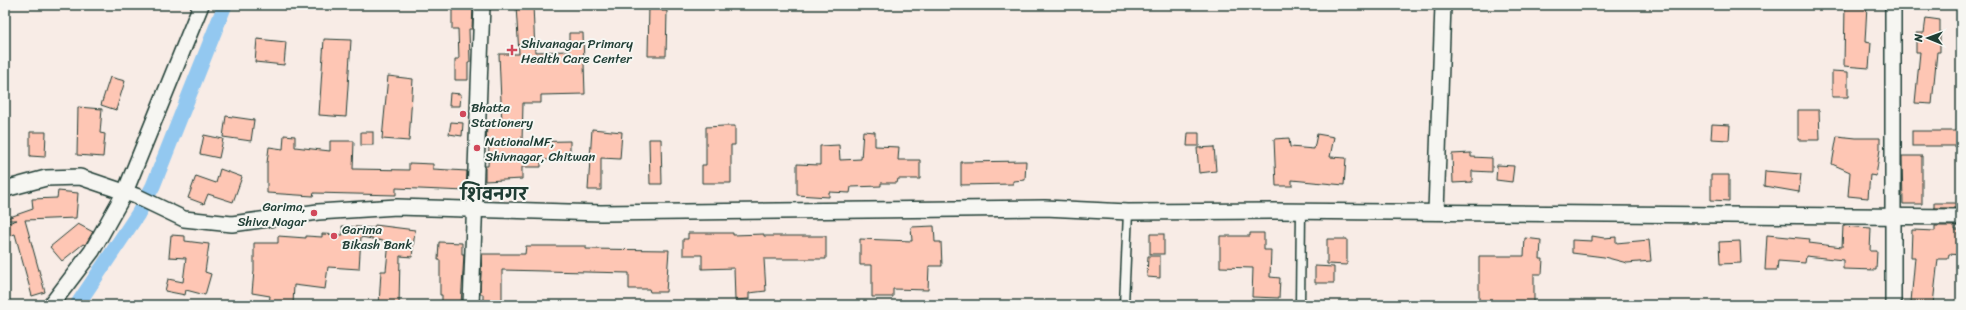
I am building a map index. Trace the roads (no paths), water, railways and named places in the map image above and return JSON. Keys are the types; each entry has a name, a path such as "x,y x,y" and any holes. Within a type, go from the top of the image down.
{"street":[{"path":"51,305 92,251 130,194 202,5"},
{"path":"472,305 482,5"},
{"path":"1436,212 1443,5"},
{"path":"1892,5 1892,305"},
{"path":"5,189 46,178 80,177 130,194 184,219 232,224 318,212 397,207 601,213 1045,208 1128,212 1301,211 1961,217"}],"lane":[{"path":"1300,305 1301,211"},
{"path":"1124,305 1128,212"}],"waterway":[{"path":"77,305 138,214 153,186 225,5"}],"place":[{"name":"Shivanagar Primary Health Care Center","path":"512,50"},
{"name":"Bhatta Stationery","path":"463,114"},
{"name":"NationalMF, Shivnagar, Chitwan","path":"477,148"},
{"name":"Garima, Shiva Nagar","path":"314,213"},
{"name":"Garima Bikash Bank","path":"334,236"}],"district":[{"name":"शिवनगर","path":"494,194"}]}
